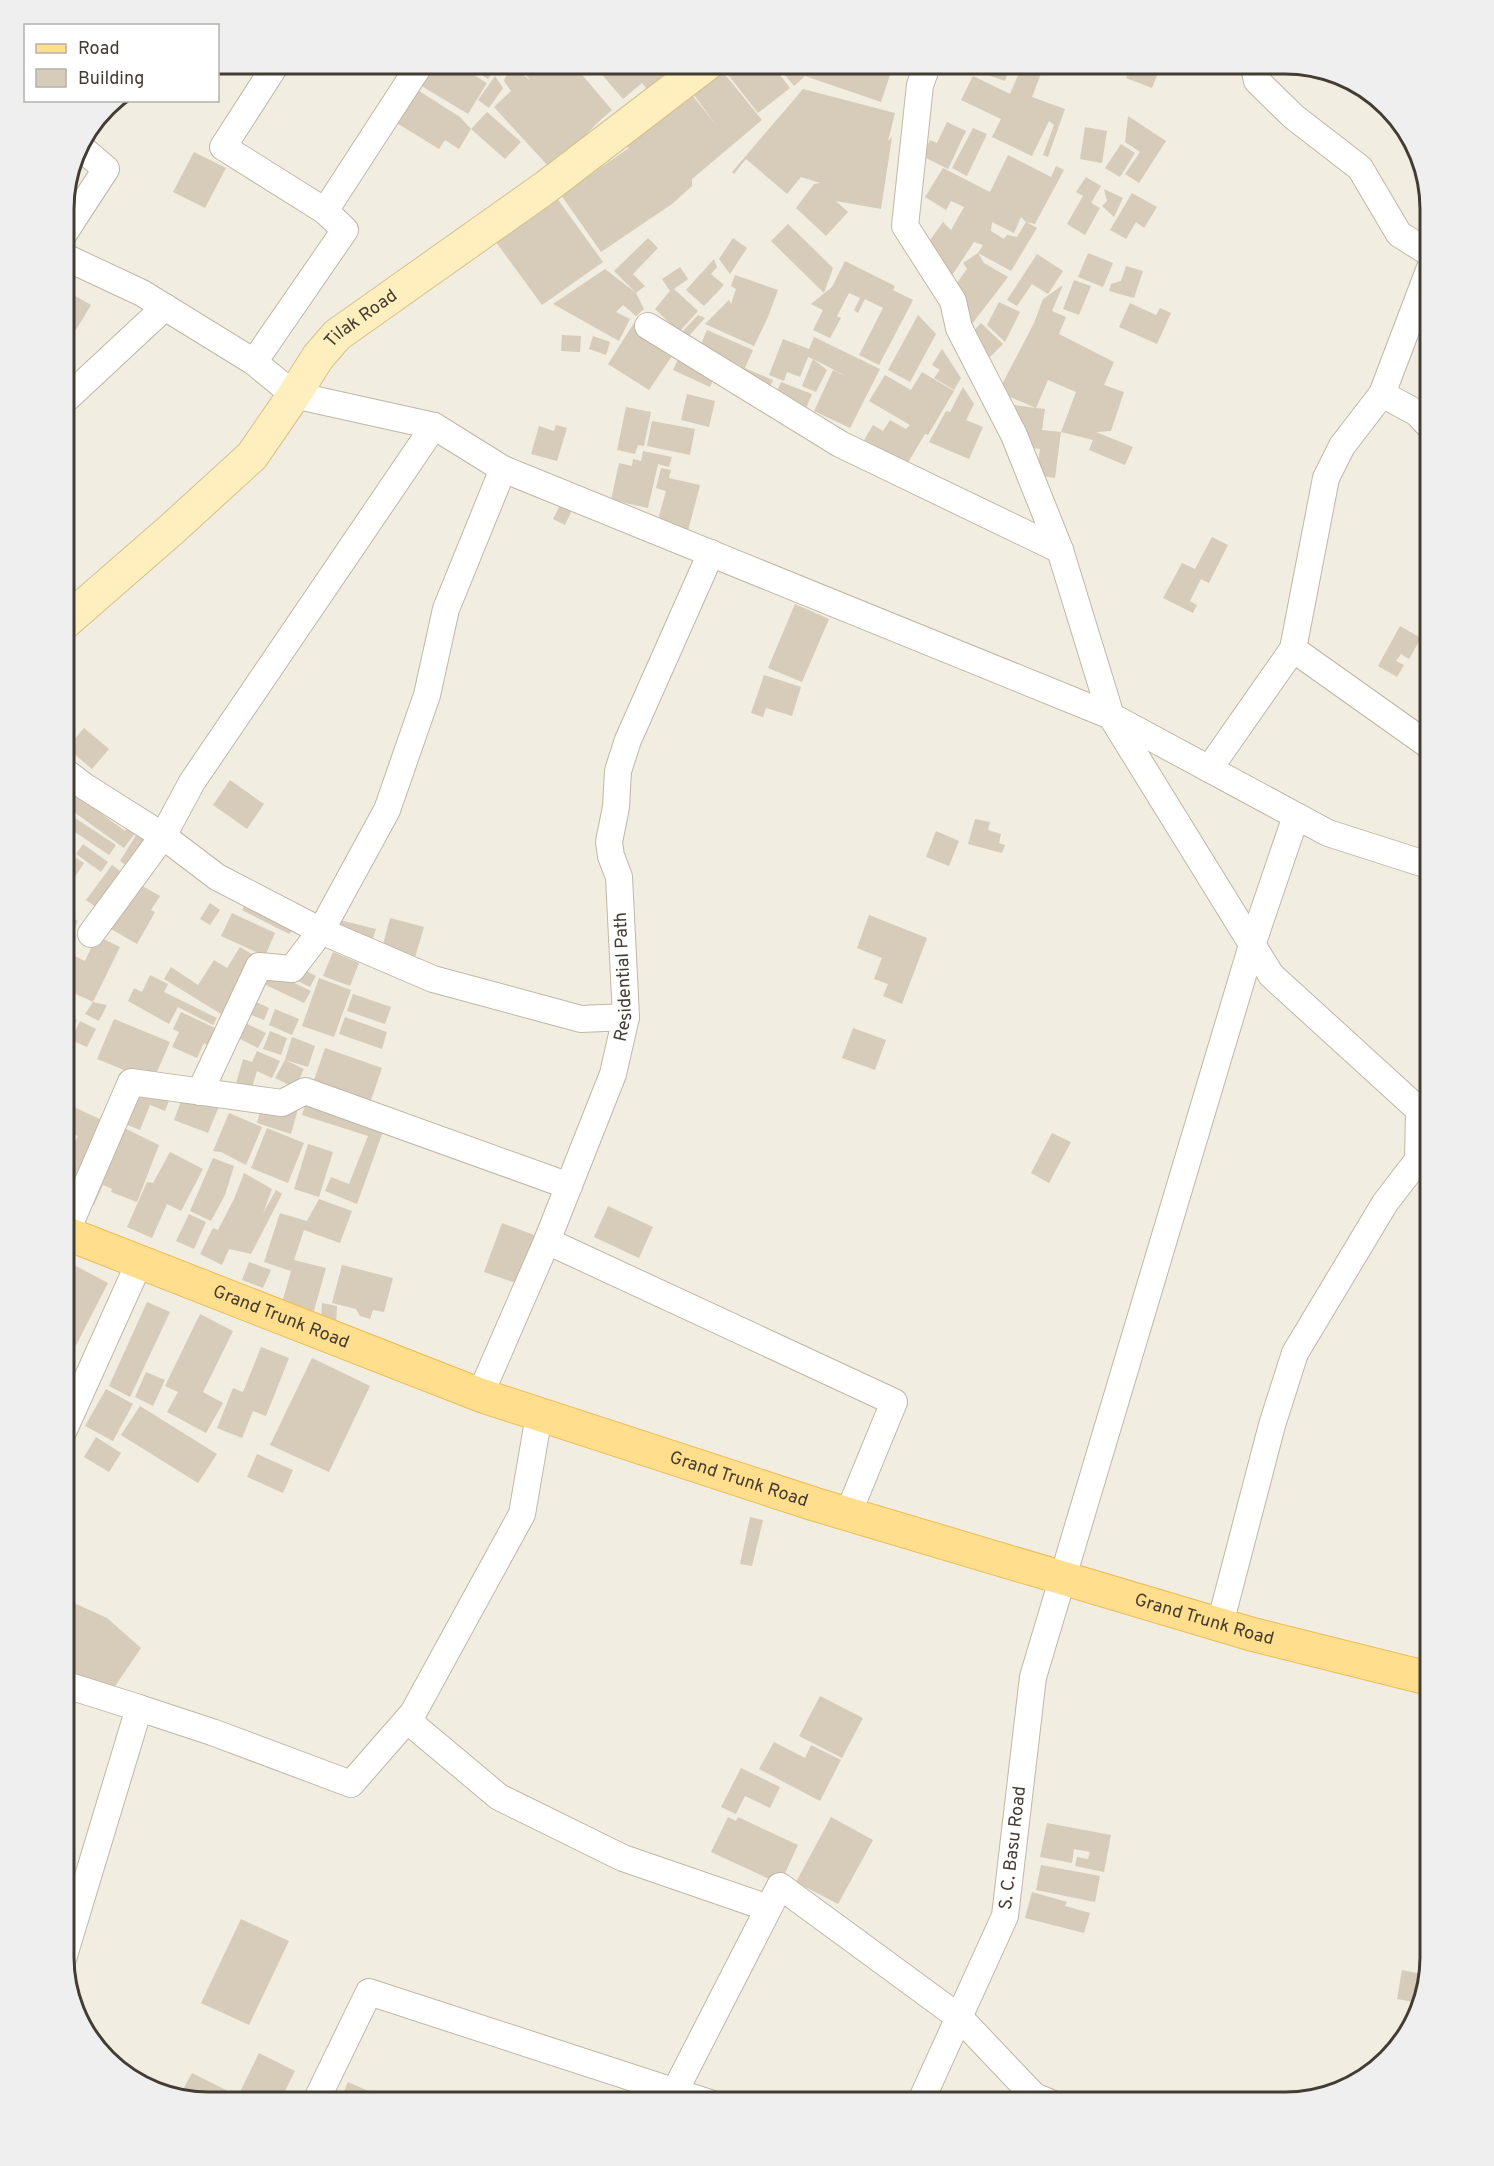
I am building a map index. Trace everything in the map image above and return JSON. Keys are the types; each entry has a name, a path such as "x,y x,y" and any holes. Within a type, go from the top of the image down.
{"main road":[{"name":"Tilak Road","path":"74,614 252,456 318,357 337,335 546,187 694,74"},
{"name":"Grand Trunk Road","path":"74,1236 480,1395 539,1415 848,1514 1220,1624 1420,1676"}],"street":[{"path":"254,362 345,231 325,212 223,147 270,74"},
{"path":"325,212 414,74"},
{"path":"924,74 920,85 905,226 953,301 959,328 1014,435 1060,550 1112,716 1271,975 1419,1110 1418,1160 1385,1203 1295,1353 1272,1425 1220,1624"},
{"path":"1255,74 1257,81 1294,117 1360,168 1399,234 1420,247"},
{"path":"74,219 106,169 86,152"},
{"path":"74,261 142,293 254,362 294,395 434,426 503,469 1112,716 1328,833 1420,862"},
{"path":"1209,769 1293,649 1326,478 1342,446 1382,394 1420,294"},
{"path":"74,392 165,308"},
{"path":"648,326 840,444 1060,550"},
{"path":"1382,394 1420,416"},
{"path":"91,934 163,836 192,782 434,426"},
{"path":"200,1092 259,966 292,969 321,931 387,810 428,695 446,609 503,469"},
{"name":"Residential Path","path":"480,1395 547,1241 613,1074 626,1017 619,877 611,856 609,842 616,807 618,771 628,740 711,554"},
{"path":"1293,649 1420,739"},
{"path":"74,778 163,836 217,877 321,931 433,979 581,1019 626,1017"},
{"name":"S. C. Basu Road","path":"925,2092 1005,1916 1033,1677 1252,945 1296,816"},
{"path":"74,1210 131,1082 282,1103 305,1090 568,1186"},
{"path":"547,1241 894,1402 848,1514"},
{"path":"74,1408 140,1261"},
{"path":"74,1687 212,1732 351,1784 413,1713 522,1514 539,1415"},
{"path":"74,1923 139,1708"},
{"path":"407,1720 499,1797 623,1858 768,1908"},
{"path":"675,2091 780,1886 960,2018 1030,2092"},
{"path":"320,2092 369,1992 678,2092"}],"building":[{"path":"427,74 472,74 487,83 468,114 420,85"},
{"path":"480,74 491,74 488,79"},
{"path":"507,74 522,74 531,81 525,74 581,74 612,110 579,143 548,166 494,107 511,91 504,81"},
{"path":"601,74 669,74 649,91 642,83 623,99"},
{"path":"720,74 725,74 762,120 692,179 692,186 672,204 601,252 561,195 629,148 622,144 688,90 717,126 694,95"},
{"path":"728,74 779,74 790,88 758,113"},
{"path":"784,74 890,74 881,102 805,76 794,86"},
{"path":"985,74 1007,74 1005,81"},
{"path":"1019,74 1041,74 1032,97 1065,109 1048,157 1043,155 1054,125 1049,121 1032,156 992,137 1001,119 961,100 973,76 1010,94"},
{"path":"1128,74 1158,74 1152,88 1126,78"},
{"path":"495,76 503,88 489,108 478,100"},
{"path":"416,89 460,117 471,129 459,149 445,140 439,149 395,122"},
{"path":"803,89 895,113 888,141 892,137 881,209 836,201 848,212 826,236 796,208 814,184 820,183 801,177 787,194 746,159 734,174 732,172"},
{"path":"487,112 521,142 505,159 471,129"},
{"path":"1128,116 1166,141 1139,183 1125,174 1140,152 1125,142"},
{"path":"947,122 966,131 948,169 922,156 930,140 937,143"},
{"path":"1085,127 1107,131 1102,163 1080,159"},
{"path":"973,128 987,134 967,176 952,168"},
{"path":"1121,144 1135,153 1120,177 1105,168"},
{"path":"194,152 226,168 205,208 173,192"},
{"path":"1008,155 1051,177 1056,166 1064,170 1035,224 1026,222 1037,228 1011,271 978,253 983,245 974,242 947,283 925,247 943,222 951,230 964,207 951,201 946,210 925,197 943,168 990,192","holes":["1021,217 1026,222 1017,237 1007,235 1004,239 991,231 992,222 1014,233"]},
{"path":"1086,177 1101,186 1091,203 1100,208 1085,235 1067,224 1083,196 1076,192"},
{"path":"1104,189 1123,198 1114,217 1102,206 1107,201"},
{"path":"1132,193 1157,207 1144,228 1136,222 1126,239 1110,230"},
{"path":"554,194 603,262 542,305 493,238"},
{"path":"788,224 833,268 824,293 771,241"},
{"path":"648,238 658,248 633,274 645,286 636,293 614,271"},
{"path":"733,238 747,248 730,274 719,259"},
{"path":"978,253 984,263 1008,277 972,324 951,291 967,269 963,263"},
{"path":"1088,253 1113,263 1103,287 1078,277"},
{"path":"1037,254 1063,271 1048,294 1032,284 1017,306 1007,300"},
{"path":"714,259 717,267 711,274 724,285 704,306 686,290"},
{"path":"845,261 895,286 893,290 913,300 879,365 859,355 883,308 865,299 858,313 854,310 860,298 849,293 837,316 841,318 830,338 813,330 823,310 811,304 832,287"},
{"path":"1126,266 1143,271 1134,298 1109,291 1111,284 1121,281"},
{"path":"680,267 688,279 674,289 698,311 679,332 655,309 670,291 662,279"},
{"path":"605,269 636,293 644,309 636,316 623,305 616,312 630,319 619,341 553,304"},
{"path":"735,275 778,290 754,346 705,324 729,300 731,304 736,289 731,286"},
{"path":"1074,280 1091,286 1079,315 1063,309"},
{"path":"1063,285 1052,311 1066,317 1059,334 1114,362 1104,385 1124,392 1111,431 1096,432 1133,447 1125,465 1089,450 1093,440 1061,432 1076,392 1048,380 1036,408 998,392 1034,323 1043,299"},
{"path":"74,295 91,305 74,333"},
{"path":"999,302 1020,312 1005,342 987,325"},
{"path":"1130,303 1156,315 1160,308 1171,313 1157,344 1119,327"},
{"path":"698,315 705,318 688,337 682,332"},
{"path":"918,315 936,334 910,382 888,370"},
{"path":"634,323 676,350 649,390 608,364"},
{"path":"981,323 1003,344 990,357 969,336"},
{"path":"707,330 753,350 745,368 773,380 768,392 735,377 741,366 699,349"},
{"path":"562,335 581,336 580,352 561,351"},
{"path":"593,336 610,342 606,355 589,349"},
{"path":"814,337 880,369 850,428 814,411 833,370 848,377 808,357 800,377 787,372 784,381 769,375 783,339 809,349"},
{"path":"942,349 961,378 954,390 934,378 940,370 932,365"},
{"path":"679,357 716,373 710,387 673,370"},
{"path":"813,359 827,370 816,392 802,386"},
{"path":"922,372 954,391 903,471 860,447 873,425 883,431 890,420 906,429 910,425 869,401 885,375 911,390"},
{"path":"781,382 812,394 805,411 774,398"},
{"path":"963,387 974,404 966,420 983,427 969,459 929,442 946,411 950,412"},
{"path":"687,394 715,401 709,427 681,420"},
{"path":"1014,405 1045,409 1042,430 1061,432 1055,478 1036,475 1040,449 1033,448"},
{"path":"626,407 651,412 644,446 638,445 635,454 617,450"},
{"path":"652,421 695,429 690,455 647,446"},
{"path":"556,425 567,428 557,461 531,454 539,426 554,431"},
{"path":"643,451 672,457 669,467 658,464 648,508 611,500 619,463 632,466 633,459 641,461"},
{"path":"661,468 671,470 669,478 700,485 688,531 657,523 666,491 656,488"},
{"path":"560,505 572,510 565,525 553,519"},
{"path":"1212,537 1228,545 1209,583 1201,579 1190,601 1197,605 1193,613 1163,598 1182,563 1195,569"},
{"path":"795,604 829,619 802,682 768,668"},
{"path":"1400,626 1420,637 1409,659 1401,654 1396,661 1404,665 1397,677 1378,666"},
{"path":"764,675 801,687 792,716 766,708 763,717 751,713"},
{"path":"84,728 109,749 92,769 74,754 74,740"},
{"path":"230,780 264,804 247,829 213,805"},
{"path":"76,795 125,831 130,824 138,829 124,848 74,812"},
{"path":"74,817 116,845 109,855 74,831"},
{"path":"975,819 990,822 988,830 1001,834 999,843 1005,845 1002,853 968,844"},
{"path":"936,831 959,841 949,866 926,857"},
{"path":"138,832 151,841 133,870 120,861"},
{"path":"83,844 108,862 101,872 76,854"},
{"path":"74,857 84,863 74,878"},
{"path":"112,865 128,877 97,908 86,900"},
{"path":"139,884 160,896 151,910 155,912 137,944 106,926"},
{"path":"249,898 299,924 289,934 242,910"},
{"path":"210,903 220,910 210,925 200,919"},
{"path":"232,913 275,933 265,956 221,936"},
{"path":"869,915 927,938 902,1004 883,996 888,984 874,979 882,958 857,948"},
{"path":"332,918 376,929 371,945 326,931"},
{"path":"390,918 424,927 414,961 381,952"},
{"path":"97,936 120,947 93,1002 74,993 74,956 85,961"},
{"path":"240,947 257,957 221,1014 164,979 171,967 198,985 214,960 227,968"},
{"path":"333,952 359,963 350,986 323,976"},
{"path":"296,966 316,976 310,987 290,977"},
{"path":"261,967 311,991 304,1003 255,980"},
{"path":"150,975 168,984 164,992 217,1018 213,1025 178,1007 169,1024 128,1001 134,988 142,992"},
{"path":"319,978 351,990 334,1037 302,1026"},
{"path":"353,994 391,1007 385,1024 347,1011"},
{"path":"243,996 269,1008 264,1020 237,1009"},
{"path":"93,1002 107,1005 99,1021 85,1014"},
{"path":"275,1009 299,1019 292,1035 269,1025"},
{"path":"181,1012 215,1028 207,1045 204,1043 197,1058 172,1047 179,1032 173,1029"},
{"path":"227,1014 266,1033 258,1048 220,1029"},
{"path":"345,1017 387,1032 382,1049 339,1034"},
{"path":"114,1019 170,1042 156,1074 176,1082 165,1111 150,1105 140,1130 110,1118 129,1072 97,1059"},
{"path":"80,1021 96,1029 87,1047 74,1041 74,1034"},
{"path":"853,1028 886,1040 875,1070 842,1058"},
{"path":"270,1031 287,1038 281,1055 263,1049"},
{"path":"292,1037 315,1046 308,1067 285,1060"},
{"path":"325,1048 382,1068 370,1103 313,1083"},
{"path":"257,1051 280,1061 272,1078 257,1071 251,1091 235,1087 243,1059 252,1062"},
{"path":"285,1060 304,1069 295,1088 275,1078"},
{"path":"187,1085 222,1099 208,1133 174,1120"},
{"path":"309,1093 386,1123 357,1204 325,1191 331,1177 349,1184 368,1136 302,1115"},
{"path":"264,1098 298,1109 291,1134 257,1123"},
{"path":"74,1107 106,1122 74,1190 74,1143 78,1136 74,1134"},
{"path":"229,1113 262,1127 246,1165 221,1152 213,1151"},
{"path":"112,1122 159,1145 137,1202 111,1192 112,1189 103,1185 94,1205 77,1197"},
{"path":"267,1128 304,1143 288,1183 251,1168"},
{"path":"1052,1133 1071,1142 1049,1183 1031,1173"},
{"path":"308,1144 333,1152 319,1197 294,1189"},
{"path":"170,1152 203,1169 181,1211 167,1204 152,1238 127,1227 147,1182 153,1183"},
{"path":"213,1158 234,1166 225,1195 211,1221 190,1211"},
{"path":"244,1173 272,1189 263,1213 276,1190 282,1194 251,1254 229,1249 222,1265 200,1254 213,1228 218,1230"},
{"path":"319,1199 352,1211 340,1243 304,1230 294,1260 326,1268 314,1311 282,1303 291,1271 264,1262 280,1213 307,1221"},
{"path":"608,1206 653,1227 639,1258 594,1237"},
{"path":"189,1214 206,1222 194,1249 176,1241"},
{"path":"502,1223 537,1236 519,1284 484,1272"},
{"path":"249,1262 271,1270 263,1288 242,1280"},
{"path":"74,1265 108,1283 74,1349"},
{"path":"342,1265 393,1278 384,1312 373,1310 370,1319 360,1316 356,1309 332,1303"},
{"path":"147,1302 170,1312 130,1397 109,1386"},
{"path":"322,1303 337,1306 336,1326 321,1319"},
{"path":"200,1314 233,1331 203,1392 223,1403 206,1433 167,1412 178,1392 165,1386"},
{"path":"261,1347 289,1358 266,1416 253,1411 242,1438 217,1428 233,1388 243,1392"},
{"path":"312,1358 370,1386 329,1472 270,1445"},
{"path":"146,1372 165,1380 153,1406 135,1397"},
{"path":"106,1389 133,1404 113,1441 85,1426"},
{"path":"140,1406 217,1454 198,1483 121,1435"},
{"path":"96,1437 121,1453 109,1472 84,1457"},
{"path":"257,1454 293,1470 283,1493 247,1477"},
{"path":"750,1517 763,1520 752,1566 740,1564"},
{"path":"74,1603 107,1618 141,1648 109,1695 74,1683"},
{"path":"820,1696 863,1718 842,1758 799,1736"},
{"path":"774,1742 805,1758 811,1745 841,1760 820,1801 759,1769"},
{"path":"741,1768 780,1787 770,1808 745,1796 736,1814 721,1807"},
{"path":"728,1817 736,1821 738,1817 798,1845 780,1884 711,1852"},
{"path":"831,1817 873,1840 838,1904 796,1882"},
{"path":"1047,1823 1111,1835 1104,1872 1075,1866 1077,1857 1088,1859 1090,1852 1074,1849 1072,1863 1040,1857"},
{"path":"1041,1865 1100,1876 1095,1902 1036,1890"},
{"path":"1032,1892 1067,1902 1065,1906 1090,1913 1084,1933 1025,1918"},
{"path":"241,1919 289,1941 249,2025 201,2003"},
{"path":"1402,1970 1419,1974 1413,2002 1397,1999"},
{"path":"259,2053 295,2071 284,2092 240,2092"},
{"path":"192,2073 230,2092 183,2090"},
{"path":"348,2082 371,2092 344,2092"}]}
